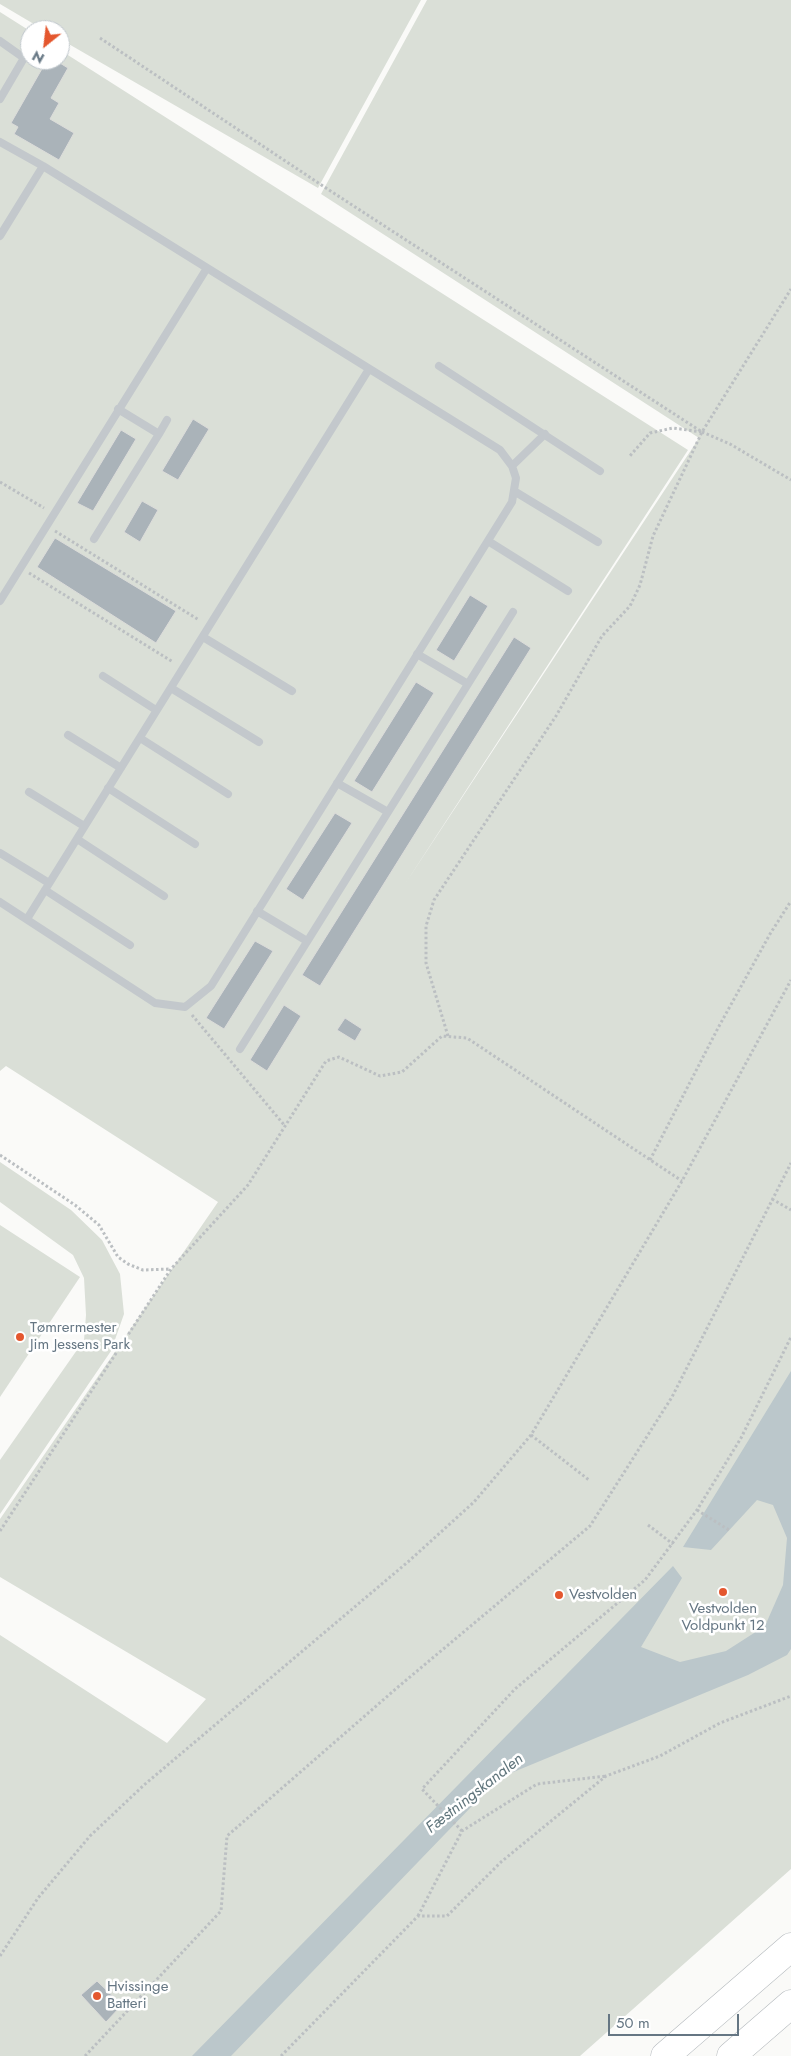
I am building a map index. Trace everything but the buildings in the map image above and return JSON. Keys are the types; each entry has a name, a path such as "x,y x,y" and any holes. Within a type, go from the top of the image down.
{"highway":[{"path":"757,1975 791,1933"},
{"path":"665,2056 791,1947"},
{"path":"731,2056 791,2004"}],"lane":[{"path":"0,42 24,58 0,99"},
{"path":"0,142 43,166 500,450 512,466 516,478 512,502 257,911 210,986 185,1007 155,1003 0,902"},
{"path":"0,236 43,166"},
{"path":"0,600 207,268"},
{"path":"439,366 600,471"},
{"path":"27,919 369,369"},
{"path":"118,409 159,434"},
{"path":"94,539 167,420"},
{"path":"512,466 545,434"},
{"path":"514,491 598,542"},
{"path":"488,541 568,591"},
{"path":"240,1049 513,612"},
{"path":"203,637 292,691"},
{"path":"417,654 468,684"},
{"path":"103,676 156,710"},
{"path":"171,688 258,742"},
{"path":"68,735 121,768"},
{"path":"140,738 228,794"},
{"path":"337,783 388,812"},
{"path":"108,788 195,844"},
{"path":"29,792 84,826"},
{"path":"77,839 164,896"},
{"path":"0,853 130,945"},
{"path":"257,911 307,941"}],"path":[{"path":"100,38 336,195 702,432 730,444 791,480"},
{"path":"448,1036 426,963 426,926 434,900 556,716 602,636 630,606 640,584 653,536 702,432 791,289"},
{"path":"629,457 650,434 673,428 702,432"},
{"path":"0,482 54,514"},
{"path":"46,525 209,626"},
{"path":"20,568 183,668"},
{"path":"650,1160 718,1028 770,934 791,901"},
{"path":"0,1956 38,1898 90,1836 144,1784 409,1561 467,1508 531,1435 682,1181 791,980"},
{"path":"185,1007 285,1126"},
{"path":"0,1531 171,1269 248,1185 326,1061 339,1057 380,1076 402,1072 442,1036 467,1038 682,1181"},
{"path":"0,1155 75,1205 99,1225 118,1256 128,1264 143,1270 171,1269"},
{"path":"85,2056 222,1911 227,1836 398,1687 590,1526 672,1397 791,1163"},
{"path":"772,1199 791,1210"},
{"path":"462,1830 422,1789 515,1689 645,1580 697,1510 741,1438 791,1337"},
{"path":"531,1435 589,1480"},
{"path":"697,1510 729,1530"},
{"path":"648,1525 673,1544"},
{"path":"281,2056 418,1916 462,1830 537,1784 606,1776 660,1756 720,1723 791,1696"},
{"path":"418,1916 447,1916 501,1862 606,1776"}],"shaded area":[{"path":"0,0 421,0 318,188 70,45 70,20 27,20 0,4"},
{"path":"427,0 791,0 791,1869 580,2056 0,2056 0,1635 167,1743 206,1699 0,1577 0,1519 218,1202 6,1066 0,1071 0,12 20,25 20,70 70,70 70,56 688,450 405,884 699,438 321,194"},
{"path":"0,1162 71,1210 102,1240 120,1274 124,1314 111,1351 0,1514 0,1460 84,1340 86,1315 84,1278 73,1255 0,1202"},
{"name":"Tømrermester Jim Jessens Park","path":"0,1225 80,1277 0,1397"}],"water":[{"name":"Fæstningskanalen","path":"791,1371 791,1649 787,1655 748,1675 499,1778 231,2056 192,2056 673,1566 682,1578 641,1647 680,1662 726,1651 765,1626 783,1585 787,1538 773,1505 757,1500 711,1550 683,1547"}],"place":[{"name":"Tømrermester Jim Jessens Park","path":"20,1337"},
{"name":"Vestvolden Voldpunkt 12","path":"723,1592"},
{"name":"Vestvolden","path":"559,1595"},
{"name":"Hvissinge Batteri","path":"97,1996"}]}
